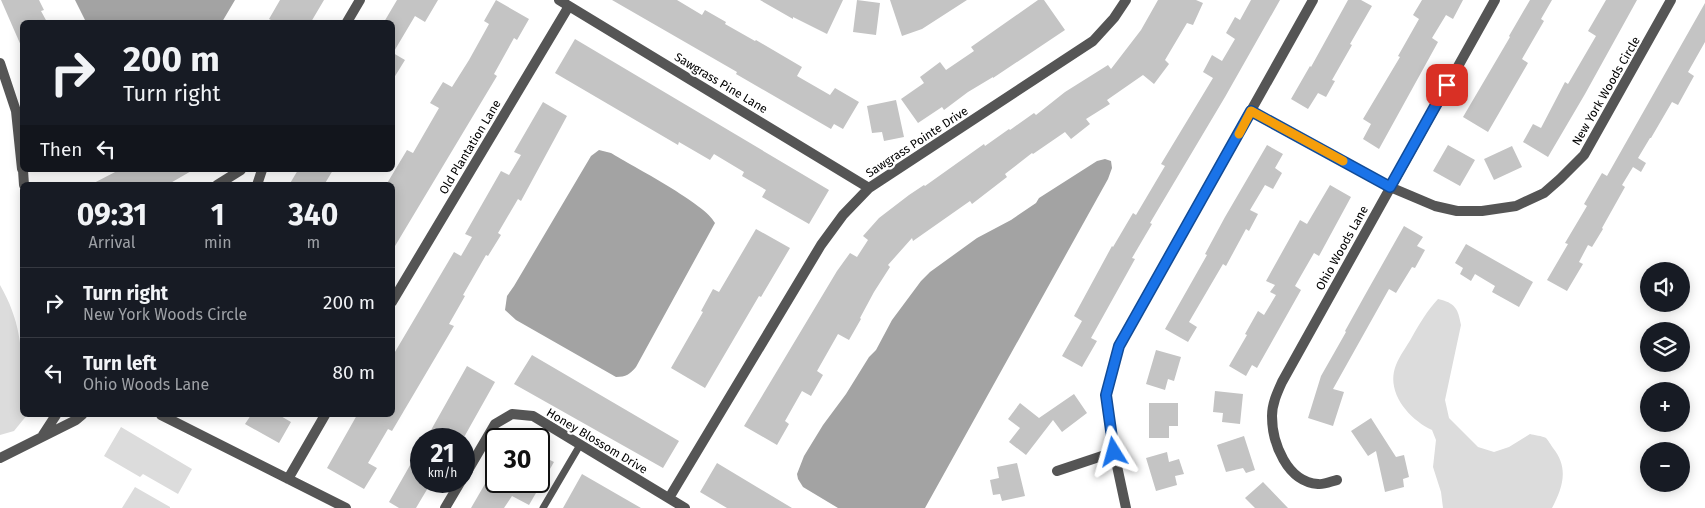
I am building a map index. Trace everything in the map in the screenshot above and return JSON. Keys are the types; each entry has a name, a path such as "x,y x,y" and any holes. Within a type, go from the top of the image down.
{"street":[{"path":"348,20 360,0"},
{"name":"Sawgrass Pointe Drive","path":"669,498 820,246 843,215 869,188 1093,41 1114,18 1126,0"},
{"path":"1126,508 1114,452 1106,395 1119,346 1313,0"},
{"name":"Ohio Woods Lane","path":"1337,480 1320,484 1306,481 1293,472 1285,462 1276,445 1273,431 1272,414 1275,399 1282,382 1495,0"},
{"name":"New York Woods Circle","path":"1251,111 1390,187 1435,206 1457,211 1482,212 1516,206 1544,193 1584,155 1671,0"},
{"name":"Sawgrass Pine Lane","path":"564,3 869,188"},
{"name":"Old Plantation Lane","path":"395,297 564,3"},
{"path":"0,63 16,111 20,144"},
{"path":"221,182 238,172"},
{"name":"Honey Blossom Drive","path":"475,458 495,424 512,414 533,416 685,508"},
{"path":"42,436 55,417"},
{"path":"0,458 80,417"},
{"path":"165,417 346,508"},
{"path":"288,479 324,417"},
{"path":"1057,471 1114,452"},
{"path":"446,508 454,493"}],"lane":[{"path":"543,508 580,445"}],"shaded area":[{"path":"75,0 235,0 223,20 85,20"},
{"path":"599,150 611,153 684,196 709,215 715,223 636,367 628,375 619,377 516,320 505,310 507,296 591,156"},
{"path":"1105,159 1111,161 1112,168 1108,179 925,508 838,508 803,487 797,474 804,456 869,357 876,350 892,320 921,281 930,272 977,238 1011,220 1036,203 1039,198 1097,161"},
{"path":"0,285 14,317 20,343 20,417 25,417 14,431 0,435"},
{"path":"1438,299 1448,302 1455,307 1459,314 1461,325 1445,400 1449,418 1478,447 1494,452 1509,447 1530,434 1546,438 1558,455 1563,470 1559,493 1552,508 1443,508 1441,492 1433,467 1436,440 1432,430 1415,419 1401,404 1396,395 1393,375 1402,354 1424,317"},
{"path":"121,427 192,469 178,494 143,474 140,477 104,456"},
{"path":"135,487 170,507 170,508 122,508"}],"building":[{"path":"1,0 39,0 44,10 41,11 46,20 20,20 20,43"},
{"path":"280,0 324,0 312,20 269,19"},
{"path":"397,0 438,0 425,22 415,16 395,50 395,20 385,20"},
{"path":"496,0 529,19 517,40 514,38 494,74 497,76 395,246 395,182 388,182 407,150 413,153 439,108 430,103 443,82 452,87 469,60 489,24 484,21"},
{"path":"612,0 677,0 702,15 705,10 726,22 725,24 802,67 797,76 830,95 835,88 859,102 843,129 834,124 831,129"},
{"path":"760,0 843,0 827,34 793,17 793,19"},
{"path":"857,0 880,3 876,35 853,32"},
{"path":"890,0 967,0 922,29 902,36"},
{"path":"1038,0 1044,0 1065,30 993,78 968,92 944,110 942,107 918,123 901,99 924,83 920,77 940,62 946,70 974,51 971,47"},
{"path":"1158,0 1196,0 1203,3 1193,25 1187,23 1165,60 1169,64 1154,84 1143,75 1107,100 1110,104 1086,119 1090,124 1071,139 1065,132 1032,153 1005,174 1007,177 972,204 970,201 913,241 912,238 888,265 890,267 874,292 849,340 838,334 817,371 823,375 811,396 802,391 785,421 789,424 777,445 744,426 837,271 850,253 857,257 868,240 863,236 879,218 909,195 925,186 984,144 985,146 1034,113 1036,115 1065,92 1108,65 1111,69 1141,30"},
{"path":"1251,0 1280,0 1150,223 1152,224 1132,258 1135,259 1091,338 1097,341 1082,367 1062,356 1082,321 1074,316 1112,246 1133,213 1136,215 1165,166 1161,164 1213,78 1203,72 1212,55 1222,61 1235,39 1226,33 1235,17 1240,20"},
{"path":"1348,0 1361,0 1372,6 1350,44 1352,45 1332,80 1335,81 1326,97 1318,93 1308,109 1291,99"},
{"path":"1422,0 1463,0 1453,19 1446,15 1432,38 1438,42 1379,149 1363,139 1371,124 1363,119 1400,57 1398,56 1419,19 1413,15"},
{"path":"1530,0 1552,0 1541,19 1544,21 1522,59 1528,63 1488,132 1463,117"},
{"path":"1606,0 1637,0 1548,157 1523,142 1533,124 1541,128 1565,82 1568,84 1596,36 1588,31"},
{"path":"1705,3 1705,42 1688,72 1694,76 1678,105 1672,102 1638,158 1646,163 1641,172 1633,167 1622,185 1625,187 1592,247 1588,245 1579,262 1583,264 1567,291 1547,280 1568,244 1565,243 1587,206 1584,204 1602,173 1607,176"},
{"path":"575,39 829,190 809,224 762,197 766,190 742,176 744,172 714,154 710,160 679,142 678,145 555,73"},
{"path":"395,54 405,60 395,76"},
{"path":"896,100 904,137 884,141 882,132 872,133 867,106"},
{"path":"543,102 567,116 521,201 518,199 498,233 501,235 488,256 486,255 463,295 465,296 449,324 454,326 392,431 388,429 368,463 377,468 364,489 327,468 356,417 395,417 395,352 454,252 461,256 472,237 465,234 501,171 509,175 521,155 514,152"},
{"path":"1267,145 1283,154 1275,168 1282,173 1273,189 1265,185 1250,210 1258,214 1249,231 1246,229 1226,266 1223,264 1189,322 1197,327 1188,342 1165,329 1207,255 1205,254 1225,217"},
{"path":"1448,145 1475,160 1460,186 1433,171"},
{"path":"1512,146 1522,167 1494,180 1484,159"},
{"path":"115,172 190,172 172,182 96,182"},
{"path":"297,172 332,172 326,182 291,182"},
{"path":"1330,185 1351,197 1319,256 1314,253 1295,286 1301,290 1257,368 1252,365 1246,376 1229,366 1258,311 1264,315 1276,295 1270,292 1275,285 1266,281 1300,220 1307,224"},
{"path":"1404,226 1423,237 1417,246 1425,250 1415,268 1412,267 1396,293 1389,289 1333,389 1344,392 1333,426 1308,418 1321,376"},
{"path":"756,229 790,248 761,297 759,296 705,388 671,368 703,312 701,311 713,289 719,292"},
{"path":"1466,244 1533,282 1519,307 1492,292 1495,286 1475,274 1471,281 1460,274 1463,268 1455,263"},
{"path":"1156,350 1181,357 1174,381 1168,379 1165,390 1146,384"},
{"path":"532,355 679,441 663,468 514,384"},
{"path":"467,366 495,382 469,428 432,428"},
{"path":"1215,391 1243,394 1240,424 1222,422 1223,413 1213,412"},
{"path":"1074,394 1087,413 1062,432 1053,420 1026,455 1009,442 1020,428 1008,419 1020,403 1039,418"},
{"path":"1149,403 1178,403 1178,426 1169,426 1169,438 1149,438"},
{"path":"250,417 282,417 291,422 279,443 245,424"},
{"path":"1371,418 1396,457 1404,455 1409,477 1403,479 1404,487 1385,492 1376,451 1368,456 1351,431"},
{"path":"1244,436 1255,470 1246,473 1243,468 1226,472 1217,445"},
{"path":"1167,452 1169,462 1179,459 1184,474 1175,476 1177,485 1156,491 1146,458"},
{"path":"550,460 554,462 550,469"},
{"path":"717,463 792,508 727,508 700,492"},
{"path":"1017,463 1025,496 1002,501 1000,494 993,495 990,480 999,478 997,467"},
{"path":"410,465 410,493 425,493 416,508 399,508 389,502"},
{"path":"582,474 641,508 563,508"},
{"path":"1263,482 1288,508 1255,508 1245,498"},
{"path":"485,484 485,493 536,493 529,505 512,496 504,508 471,508"}],"slow traffic":[{"path":"1239,134 1251,111 1343,161"}],"route":[{"path":"1114,452 1106,395 1119,346 1251,111 1390,187 1447,85"}]}
